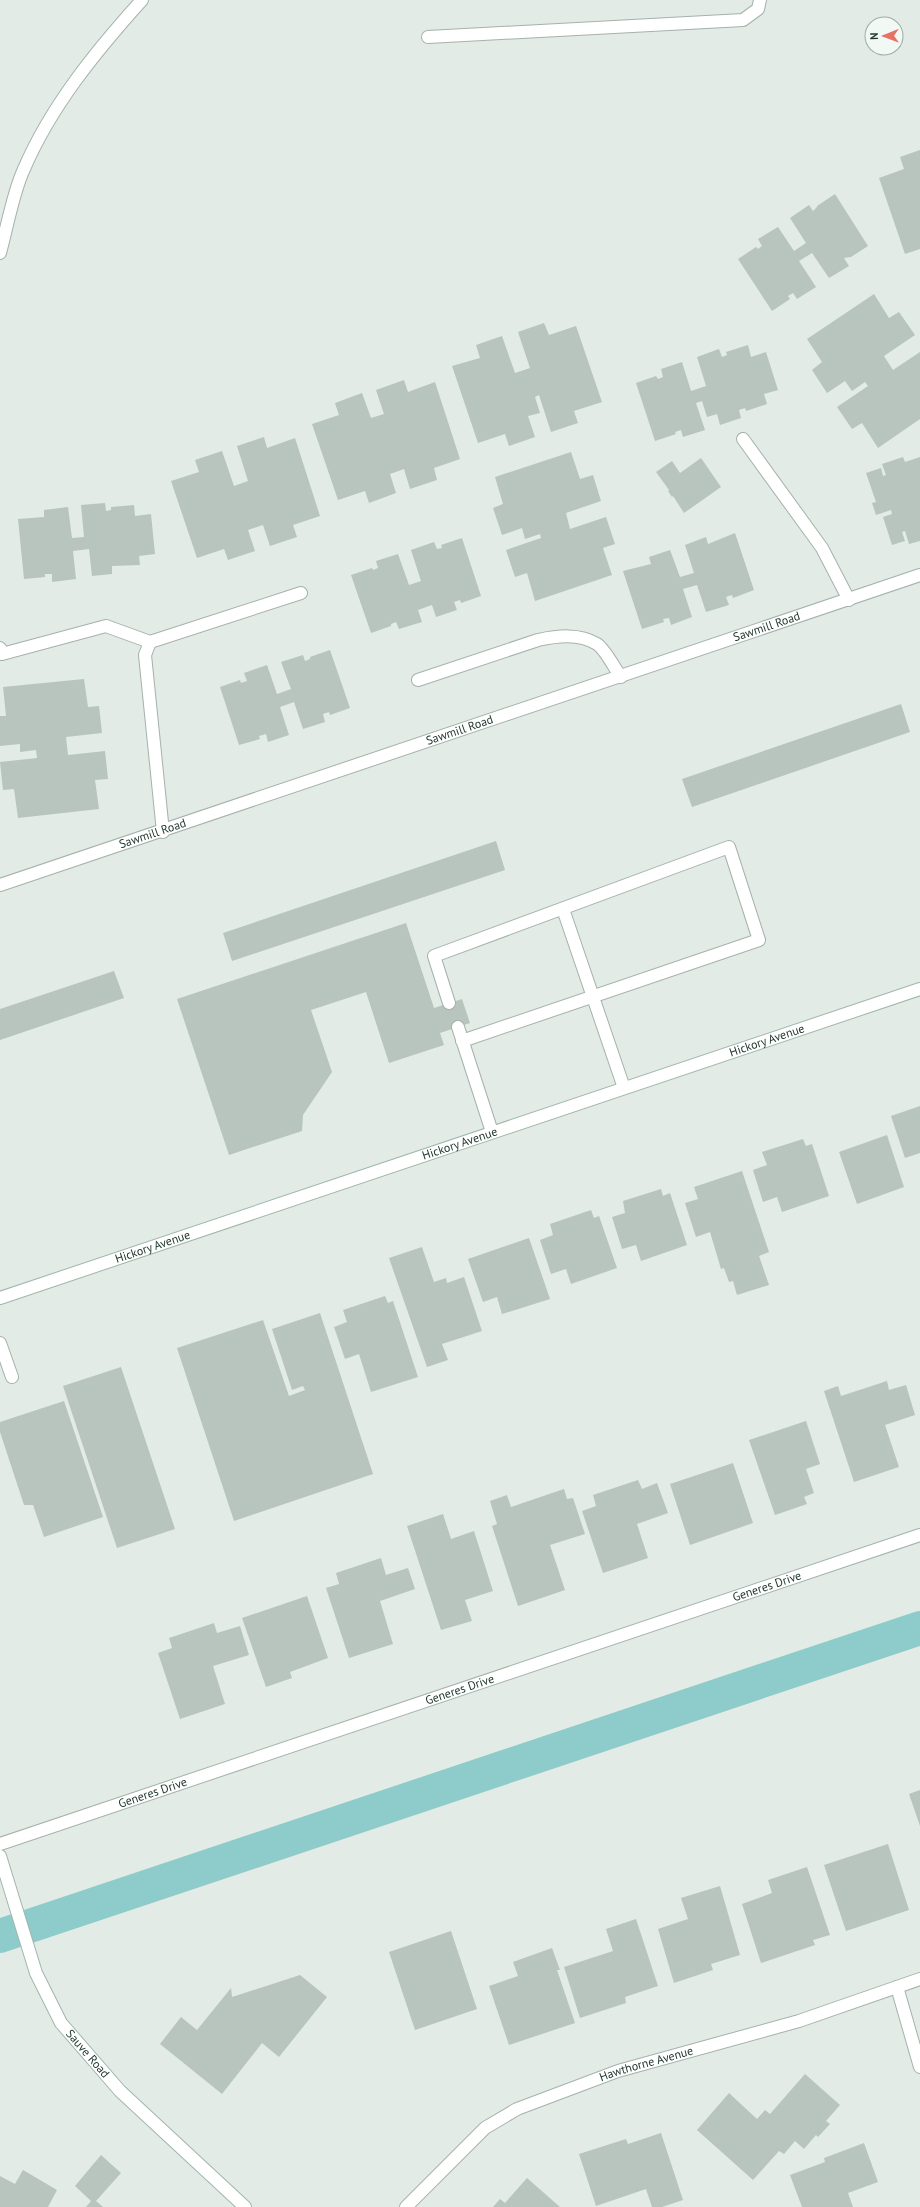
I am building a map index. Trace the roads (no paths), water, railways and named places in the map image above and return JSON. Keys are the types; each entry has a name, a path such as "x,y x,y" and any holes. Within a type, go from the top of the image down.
{"street":[{"path":"0,253 23,170 54,112 114,31 142,0"},
{"path":"428,37 743,20 758,9 760,0"},
{"path":"743,439 822,548 849,600"},
{"name":"Sawmill Road","path":"0,885 163,832 849,600 919,578"},
{"path":"0,648 2,654 106,626 150,642 301,593"},
{"path":"418,680 538,640 556,636 584,639 598,644 621,677"},
{"path":"150,642 145,655 163,832"},
{"path":"449,1003 434,956 728,847 759,940 462,1041"},
{"path":"564,909 624,1088"},
{"name":"Hickory Avenue","path":"0,1298 920,989"},
{"path":"458,1027 492,1132"},
{"path":"0,1343 12,1376"},
{"name":"Generes Drive","path":"0,1844 920,1535"},
{"name":"Sauve Road","path":"0,1856 36,1973 61,2023 120,2091 245,2207"},
{"name":"Hawthorne Avenue","path":"406,2207 485,2128 517,2109 618,2071 799,2021 920,1979"},
{"path":"897,1987 920,2067"}],"waterway":[{"path":"0,1936 920,1628"}]}
